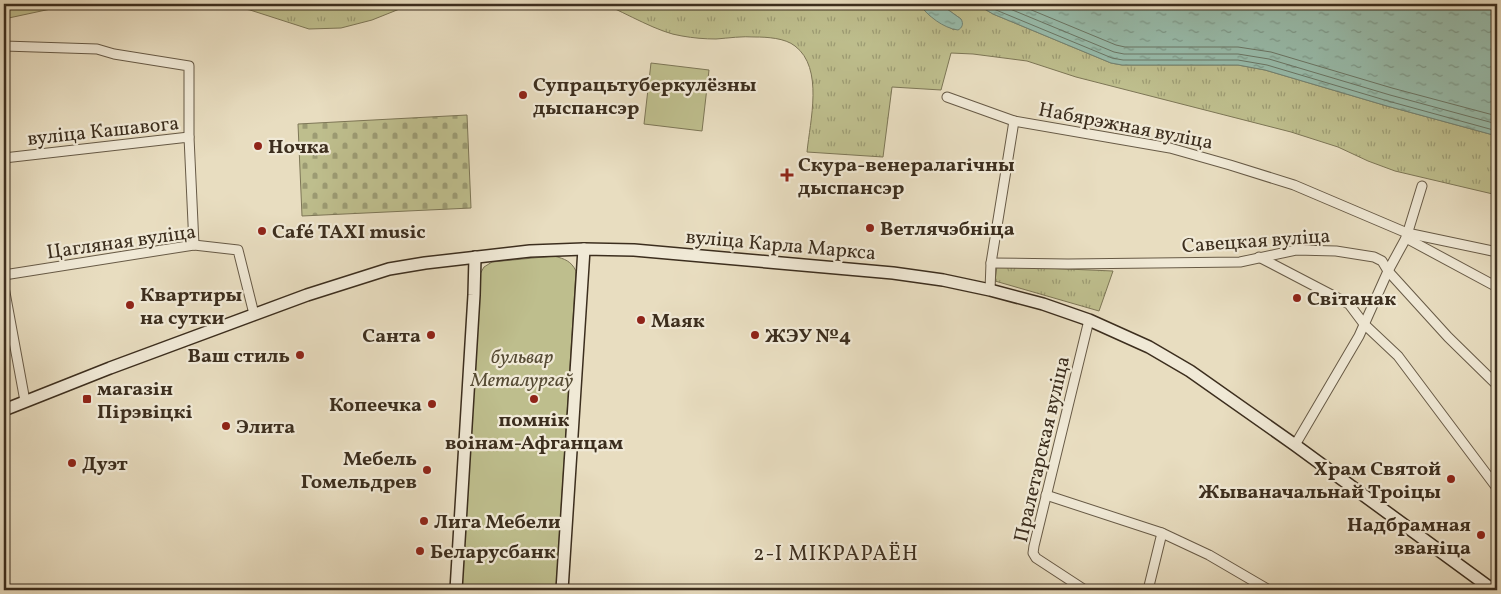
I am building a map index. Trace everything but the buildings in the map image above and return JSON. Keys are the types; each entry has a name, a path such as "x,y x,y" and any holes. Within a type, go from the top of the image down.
{"main road":[{"name":"вуліца Карла Маркса","path":"4,410 308,294 389,269 425,262 530,251 584,248 634,250 893,273 943,280 1043,304 1089,320 1149,347 1190,371 1295,445 1493,590"},
{"path":"562,590 584,248"},
{"path":"456,590 475,257"}],"street":[{"path":"4,46 97,49 114,54 189,66 189,137"},
{"name":"Набярэжная вуліца","path":"947,97 1014,122 1170,148 1294,185 1407,236 1497,252"},
{"path":"990,290 991,263 1014,122"},
{"name":"вуліца Кашавога","path":"4,158 189,137 194,245"},
{"path":"1295,445 1360,336 1388,271 1407,236 1422,186"},
{"path":"1407,236 1497,287"},
{"name":"Цагляная вуліца","path":"4,275 194,245 238,250 254,314"},
{"name":"Савецкая вуліца","path":"991,263 1240,262 1296,250 1336,250 1374,257 1382,261 1388,271 1448,337 1497,385"},
{"path":"1259,257 1349,304 1364,324 1398,356 1497,488"},
{"path":"4,287 25,401"},
{"name":"Пралетарская вуліца","path":"1085,590 1036,558 1033,553 1089,320"},
{"path":"1046,495 1162,532 1209,555 1269,590"},
{"path":"1148,590 1162,532"}],"green space":[{"path":"4,4 80,4 4,19"},
{"path":"115,4 412,4 372,20 341,28 309,29 250,10 223,5 191,5 161,8"},
{"path":"604,4 919,4 929,15 954,30 961,19 940,4 976,4 993,14 1111,63 1122,65 1238,65 1265,70 1497,136 1497,195 1395,171 1338,147 1291,132 1076,77 1027,61 973,54 951,53 941,90 892,87 883,157 807,152 813,96 810,67 804,56 791,43 770,38 708,39 673,34 653,27"},
{"path":"651,63 709,70 702,131 644,124"},
{"path":"467,115 471,208 302,216 298,124"},
{"name":"бульвар Металургаў","path":"554,256 567,261 576,271 556,590 460,590 480,274 484,267 492,262"},
{"path":"997,266 1113,271 1099,311 995,281"}],"water":[{"path":"919,4 940,4 961,19 961,27 958,30 941,24 931,17"},
{"path":"976,4 1497,4 1497,136 1265,70 1238,65 1122,65 1111,63 993,14"}],"place":[{"name":"Супрацьтуберкулёзны дыспансэр","path":"523,95"},
{"name":"Ночка","path":"258,146"},
{"name":"Скура-венералагічны дыспансэр","path":"787,175"},
{"name":"Ветлячэбніца","path":"870,228"},
{"name":"Café TAXI music","path":"262,231"},
{"name":"Світанак","path":"1297,298"},
{"name":"Квартиры на сутки","path":"130,305"},
{"name":"Маяк","path":"641,320"},
{"name":"Санта","path":"431,335"},
{"name":"ЖЭУ №4","path":"755,335"},
{"name":"Ваш стиль","path":"300,355"},
{"name":"магазін Пірэвіцкі","path":"87,399"},
{"name":"помнік воінам-Афганцам","path":"534,399"},
{"name":"Копеечка","path":"432,404"},
{"name":"Элита","path":"226,426"},
{"name":"Дуэт","path":"72,463"},
{"name":"Мебель Гомельдрев","path":"427,470"},
{"name":"Храм Святой Жываначальнай Троіцы","path":"1451,479"},
{"name":"Лига Мебели","path":"424,521"},
{"name":"Надбрамная званіца","path":"1481,535"},
{"name":"Беларусбанк","path":"420,551"}],"district":[{"name":"2-І МІКРАРАЁН","path":"836,553"}]}
